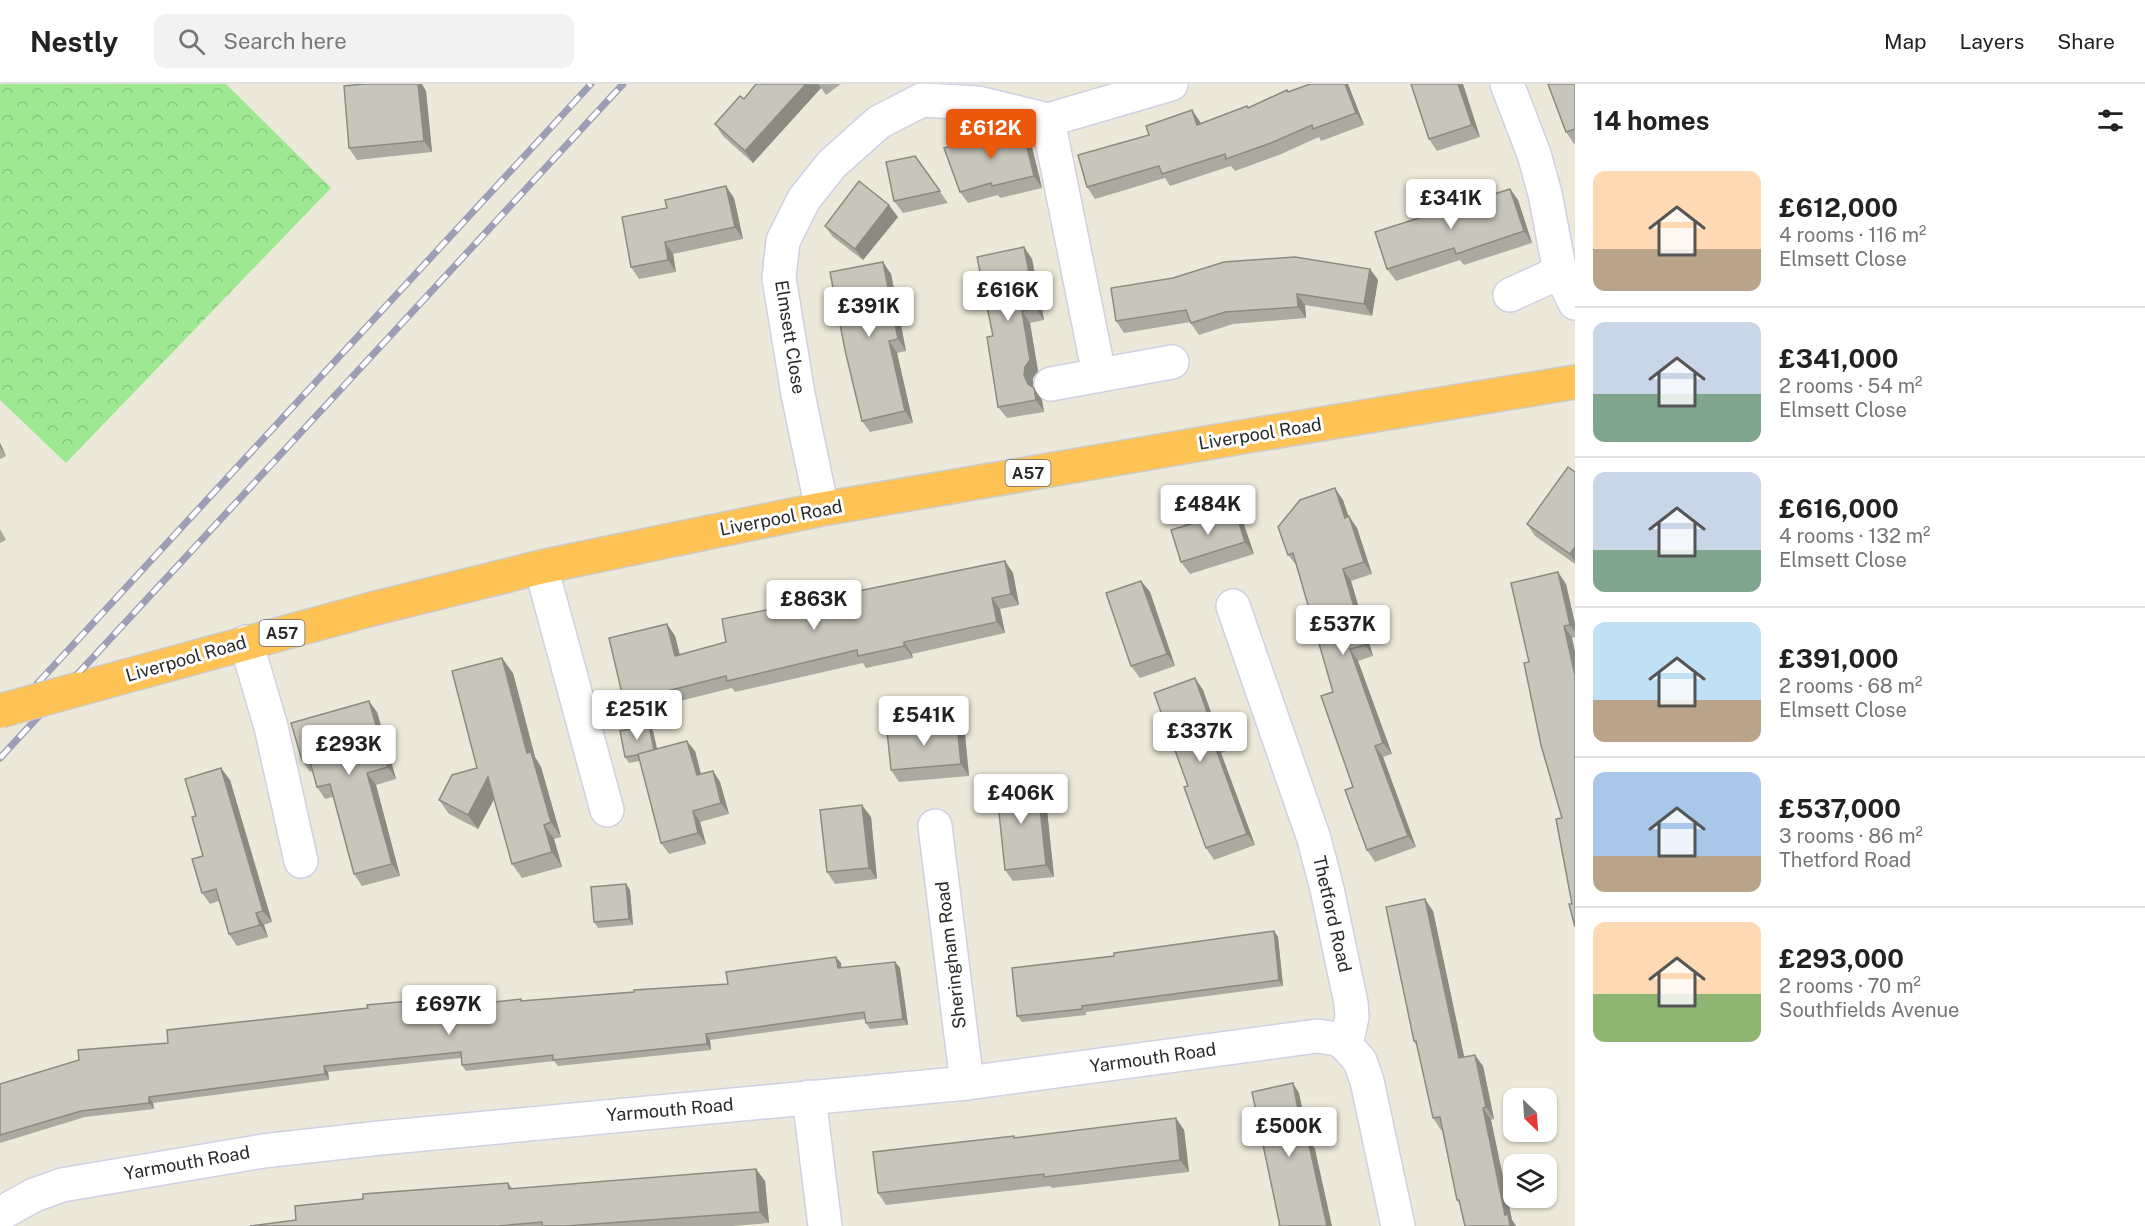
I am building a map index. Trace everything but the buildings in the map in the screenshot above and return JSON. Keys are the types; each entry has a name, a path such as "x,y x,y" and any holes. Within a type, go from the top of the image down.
{"highway":[{"name":"Liverpool Road","path":"0,711 246,642 541,567 822,509 1575,382"}],"street":[{"name":"Elmsett Close","path":"822,509 798,394 779,278 783,240 804,199 832,164 879,122 922,100 978,103 1048,120 1172,84"},
{"path":"1507,84 1537,164 1560,272 1575,303"},
{"path":"1048,120 1099,374"},
{"path":"1510,295 1560,272"},
{"path":"1052,384 1172,362"},
{"path":"541,567 607,810"},
{"name":"Thetford Road","path":"1234,606 1314,839 1328,889 1351,1003 1352,1017 1346,1044"},
{"path":"246,642 271,727 301,861"},
{"name":"Sheringham Road","path":"935,826 967,1083"},
{"name":"Yarmouth Road","path":"0,1214 10,1206 62,1185 263,1151 967,1083 1317,1036 1346,1044"},
{"path":"1346,1044 1360,1061 1367,1081 1398,1226"},
{"path":"809,1097 825,1226"}],"green space":[{"path":"226,84 331,188 66,463 0,400 0,85"}],"railway":[{"path":"0,724 591,84"},
{"path":"0,758 623,84"}]}
